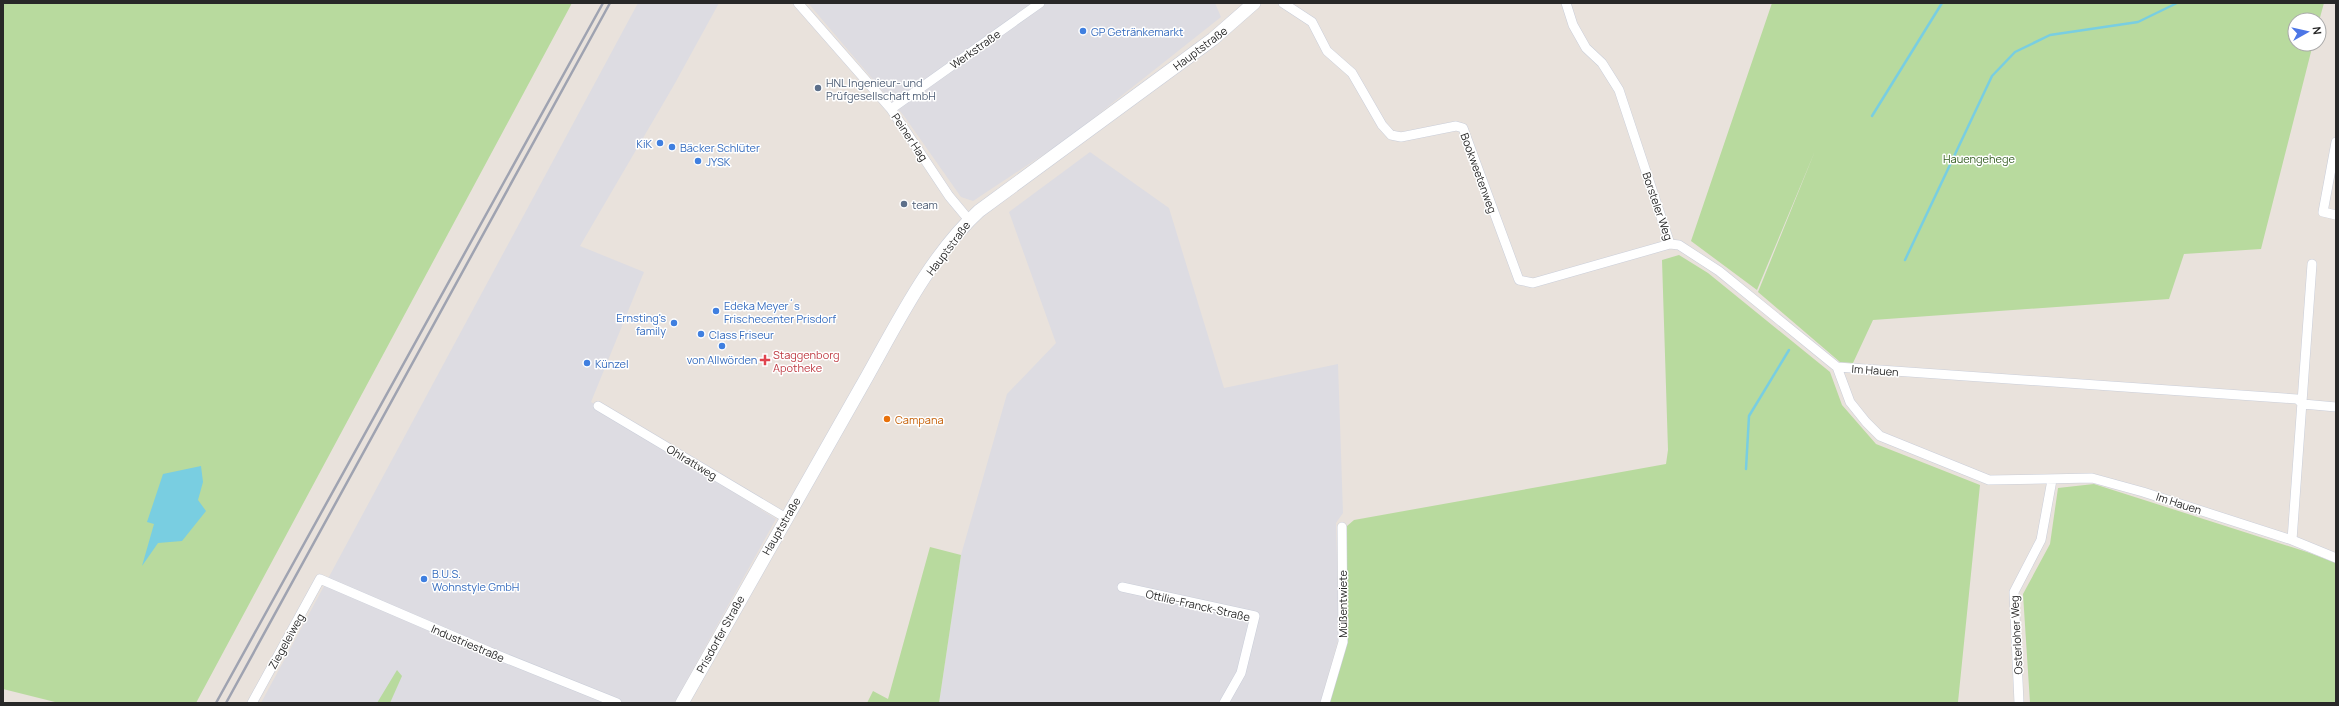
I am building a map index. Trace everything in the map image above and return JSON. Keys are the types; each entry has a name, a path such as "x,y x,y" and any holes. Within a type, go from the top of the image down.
{"main road":[{"name":"Hauptstraße","path":"758,566 918,288 949,243 969,220 1213,39 1254,3"},
{"name":"Prisdorfer Straße","path":"682,703 758,566"}],"street":[{"name":"Peiner Hag","path":"798,3 891,109 949,196 969,220"},
{"name":"Werkstraße","path":"891,109 1040,3"},
{"name":"Bookweetenweg","path":"1283,3 1312,22 1327,51 1352,73 1382,125 1391,135 1401,137 1456,126 1463,128 1519,280 1533,283 1670,244"},
{"name":"Borsteler Weg","path":"1566,3 1573,25 1583,42 1602,63 1619,90 1670,244 1680,244 1719,270 1837,367"},
{"path":"2336,142 2323,212 2336,215"},
{"path":"2292,540 2312,264"},
{"name":"Im Hauen","path":"2336,407 2303,404 2297,399 1837,367 1850,402 1880,436 1989,480 2052,480 2092,478 2143,492 2292,540 2336,558"},
{"name":"Ohlrattweg","path":"598,406 786,518"},
{"name":"Osterloher Weg","path":"2019,703 2014,592 2041,540 2052,480"},
{"name":"Müßentwiete","path":"1325,703 1343,642 1342,527"},
{"name":"Ziegeleiweg","path":"252,703 320,579"},
{"name":"Industriestraße","path":"320,579 490,652 617,703"},
{"name":"Ottilie-Franck-Straße","path":"1122,587 1255,616 1242,673 1224,703"}],"shaded area":[{"path":"638,3 719,3 674,85 580,246 644,272 591,402 776,519 674,703 261,703"},
{"path":"808,3 1215,3 1221,17 1067,139 973,201 961,197 904,116"},
{"path":"1090,152 1169,208 1224,388 1338,364 1343,513 1336,523 1339,636 1320,703 939,703 961,555 1007,394 1056,343 1009,212"}],"green space":[{"path":"3,3 572,3 196,703 59,703 3,689"},
{"name":"Hauengehege","path":"1772,3 2324,3 2322,12 2287,12 2287,52 2311,52 2261,249 2184,254 2169,299 1873,320 1853,363 1840,362 1758,292 1815,151 1757,290 1691,241"},
{"path":"1679,255 1708,273 1830,372 1842,405 1876,444 1980,485 1958,702 1966,703 1328,703 1346,642 1347,526 1354,520 1666,464 1668,450 1662,260"},
{"path":"2094,484 2307,552 2336,563 2336,703 2030,703 2023,594 2050,544 2058,488"},
{"path":"930,547 961,555 939,703 867,703 873,691 888,699"},
{"path":"397,670 402,676 390,703 377,703"}],"water":[{"path":"201,466 203,482 198,500 206,511 182,541 158,543 142,566 154,524 147,522 163,474"}],"waterway":[{"path":"1872,116 1942,3"},
{"path":"1905,260 1992,76 2015,52 2050,35 2138,22 2177,3"},
{"path":"1746,469 1749,416 1789,350"}],"railway":[{"path":"216,703 603,3"},
{"path":"226,703 610,3"}],"place":[{"name":"GP Getränkemarkt","path":"1083,31"},
{"name":"HNL Ingenieur- und Prüfgesellschaft mbH","path":"818,88"},
{"name":"KiK","path":"660,143"},
{"name":"Bäcker Schlüter","path":"672,147"},
{"name":"JYSK","path":"698,161"},
{"name":"team","path":"904,204"},
{"name":"Edeka Meyer´s Frischecenter Prisdorf","path":"716,311"},
{"name":"Ernsting's family","path":"674,323"},
{"name":"Class Friseur","path":"701,334"},
{"name":"von Allwörden","path":"722,346"},
{"name":"Staggenborg Apotheke","path":"765,360"},
{"name":"Künzel","path":"587,363"},
{"name":"Campana","path":"887,419"},
{"name":"B.U.S. Wohnstyle GmbH","path":"424,579"}]}
